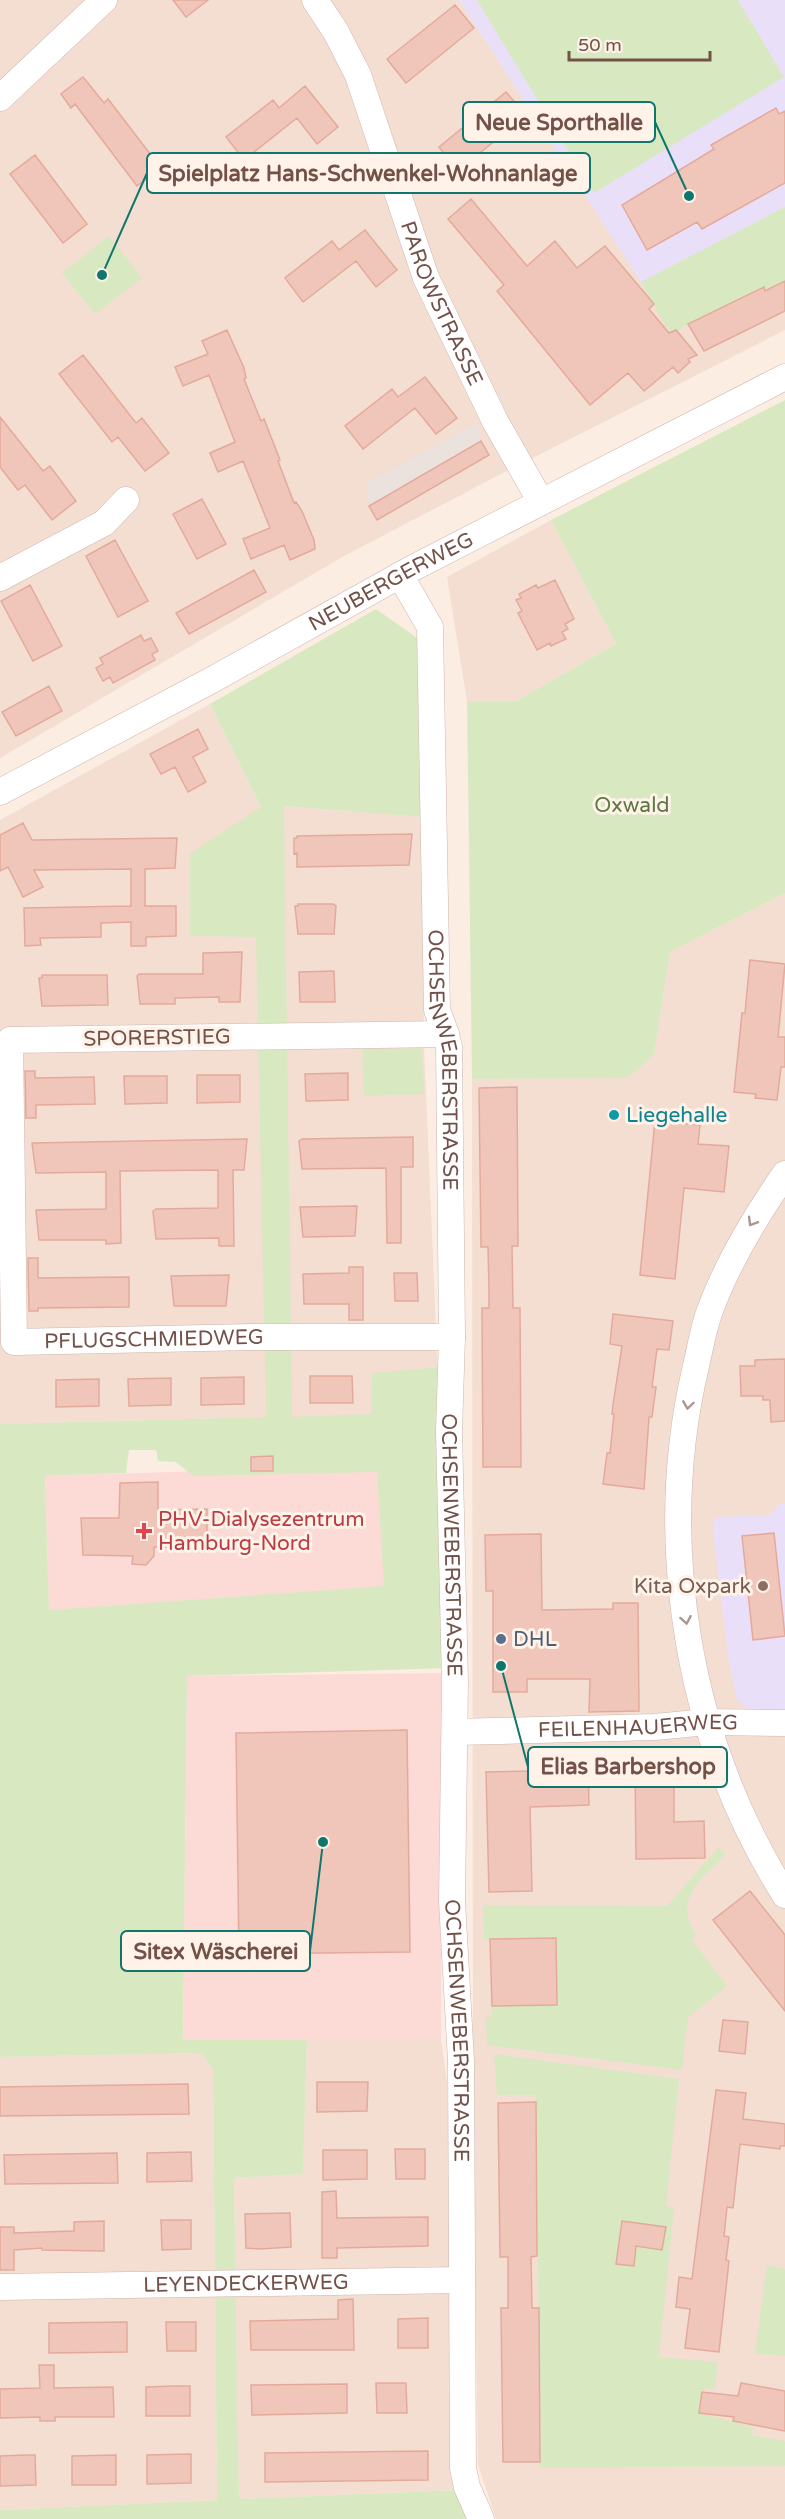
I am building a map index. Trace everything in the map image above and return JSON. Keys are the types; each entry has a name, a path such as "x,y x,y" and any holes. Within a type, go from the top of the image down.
{"street":[{"path":"0,98 104,0"},
{"name":"PAROWSTRASSE","path":"315,0 358,75 426,278 495,421 541,502"},
{"name":"NEUBERGERWEG","path":"0,792 210,681 400,575 785,377"},
{"path":"0,578 104,524 126,500"},
{"name":"OCHSENWEBERSTRASSE","path":"400,575 430,627 437,1010 446,1034 449,1070 452,1337 448,1431 454,1732 452,1901 461,2061 463,2468 467,2487 481,2519"},
{"name":"SPORERSTIEG","path":"13,1182 10,1040 446,1034"},
{"path":"785,1174 747,1231 709,1313 689,1395 680,1460 678,1560 685,1618 708,1722 726,1778 744,1823 785,1895"},
{"name":"PFLUGSCHMIEDWEG","path":"13,1182 14,1342 253,1337 452,1337"},
{"name":"FEILENHAUERWEG","path":"454,1732 655,1727 708,1722 785,1723"},
{"name":"LEYENDECKERWEG","path":"0,2287 461,2280"}],"shaded area":[{"path":"0,0 459,0 641,281 785,207 785,330 344,556 0,758"},
{"path":"459,0 785,0 785,207 641,282"},
{"path":"477,423 481,441 369,506 366,484"},
{"path":"551,520 616,644 516,701 467,701 447,577"},
{"path":"210,704 261,807 284,806 421,817 424,1046 440,1423 358,1431 265,1417 0,1424 0,820"},
{"path":"785,893 785,2519 496,2519 478,2465 473,2099 472,1079 628,1078 654,1055 670,952"},
{"path":"358,1431 439,1593 49,1610 45,1476 357,1466"},
{"path":"785,1503 785,1710 748,1710 737,1700 728,1656 713,1531 715,1517 769,1515"},
{"path":"441,1673 441,2040 183,2041 187,1676"},
{"path":"307,2040 441,2040 447,2082 457,2490 239,2499 234,2178 303,2174"},
{"path":"201,2053 213,2069 217,2500 0,2510 0,2057"}],"green space":[{"path":"477,0 738,0 784,77 594,193"},
{"path":"785,207 785,281 765,291 763,288 684,326 672,337 641,282"},
{"path":"109,236 142,278 95,314 62,273"},
{"name":"Oxwald","path":"785,400 785,893 670,952 654,1055 628,1078 472,1079 467,701 516,701 616,644 551,520"},
{"path":"376,609 417,638 421,817 284,806 292,1417 371,1414 372,1373 444,1367 448,1668 187,1676 183,2040 307,2040 303,2174 234,2178 239,2499 457,2490 470,2519 0,2519 0,2510 217,2500 213,2069 201,2053 0,2057 0,1424 266,1417 256,937 190,936 190,854 261,807 210,704","holes":["129,1450 156,1450 158,1461 176,1462 193,1476 377,1472 384,1586 49,1610 45,1476 126,1473"]},
{"path":"422,1048 424,1094 364,1096 362,1050"},
{"path":"719,1847 725,1854 699,1881 693,1890 687,1910 696,1935 691,1939 727,1986 688,2017 682,2070 487,2045 486,2017 492,2017 492,2006 557,2004 556,1939 484,1940 483,1905 667,1906"},
{"path":"494,2054 679,2079 666,2206 674,2208 659,2357 718,2362 715,2389 704,2388 699,2413 753,2427 752,2435 785,2441 785,2466 540,2468 536,2095 497,2095"},
{"path":"767,2265 785,2269 785,2356 755,2354"}],"building":[{"path":"173,0 208,0 186,17"},
{"path":"455,5 474,28 406,83 387,59"},
{"path":"83,77 104,103 108,99 161,168 137,186 75,104 71,108 61,94"},
{"path":"305,86 338,127 317,144 297,118 244,160 226,137 273,100 279,108"},
{"path":"506,92 526,115 458,171 439,147"},
{"path":"776,108 779,114 785,111 785,183 702,229 697,222 647,250 622,205 714,149 711,145"},
{"path":"35,155 87,224 63,243 10,174"},
{"path":"471,199 527,266 555,241 577,268 605,246 654,304 649,309 669,333 676,330 697,355 688,359 690,362 678,373 673,367 644,391 628,373 590,405 497,291 504,285 448,219"},
{"path":"365,230 397,270 376,287 356,261 303,302 285,278 332,241 339,250"},
{"path":"785,281 785,311 704,351 688,324 764,287 765,291"},
{"path":"227,330 244,368 246,378 244,379 261,421 264,419 280,460 278,461 294,503 296,502 302,511 314,540 315,549 290,560 284,545 251,559 243,539 270,528 243,461 218,472 210,453 235,442 209,375 183,386 175,367 208,354 202,341"},
{"path":"83,355 136,423 142,418 169,453 145,471 118,437 112,442 59,374"},
{"path":"425,377 457,418 436,434 415,408 363,449 345,426 392,389 398,397"},
{"path":"0,417 43,471 50,466 76,501 52,520 25,485 18,490 0,467"},
{"path":"481,441 489,455 377,520 369,506"},
{"path":"202,499 226,544 197,559 173,514"},
{"path":"115,540 148,601 118,617 86,556"},
{"path":"254,570 266,592 189,634 176,613"},
{"path":"555,580 574,619 565,624 568,629 562,632 566,639 551,646 550,643 537,650 518,613 522,611 516,600 521,598 519,594 536,585 538,588"},
{"path":"30,585 62,646 33,661 1,601"},
{"path":"141,635 144,641 151,638 158,651 152,654 155,660 113,683 110,677 103,681 96,668 103,664 100,658"},
{"path":"49,686 62,711 16,736 2,712"},
{"path":"198,729 208,749 193,757 206,782 188,792 175,767 161,774 150,754"},
{"path":"23,823 32,840 177,838 175,868 145,869 145,906 176,906 176,936 146,937 146,946 131,946 131,922 101,923 101,937 40,938 41,945 25,946 24,908 131,906 131,869 34,870 43,887 23,897 8,867 0,871 0,835"},
{"path":"412,834 409,865 297,867 297,853 294,854 294,838 297,836"},
{"path":"298,904 333,904 336,906 334,934 298,934 295,906"},
{"path":"242,952 240,1002 219,1002 219,997 175,998 175,1004 140,1004 137,976 139,974 203,974 203,953"},
{"path":"750,960 785,964 778,1037 785,1037 785,1067 781,1067 777,1100 755,1098 756,1094 734,1092"},
{"path":"334,971 335,1002 300,1002 299,972"},
{"path":"42,975 107,975 108,1005 42,1006 39,978 42,978"},
{"path":"25,1071 35,1071 35,1078 94,1077 95,1104 36,1105 36,1118 26,1118"},
{"path":"348,1073 348,1100 306,1101 305,1074"},
{"path":"197,1075 240,1075 240,1102 197,1103"},
{"path":"124,1076 167,1076 167,1103 125,1104"},
{"path":"517,1087 518,1246 512,1246 513,1308 520,1308 521,1467 483,1467 482,1308 489,1308 489,1287 488,1247 481,1247 479,1088"},
{"path":"655,1121 700,1125 698,1144 729,1146 724,1192 684,1188 675,1279 640,1275"},
{"path":"413,1137 413,1167 401,1167 401,1243 387,1243 386,1168 302,1169 299,1141 302,1139"},
{"path":"247,1139 244,1170 233,1170 234,1246 219,1246 219,1238 156,1239 153,1211 156,1209 218,1208 218,1170 120,1171 121,1243 106,1244 106,1240 39,1240 36,1210 106,1209 106,1172 36,1173 32,1143"},
{"path":"357,1206 355,1236 303,1237 300,1207"},
{"path":"28,1258 38,1258 38,1278 129,1277 129,1307 38,1308 38,1311 29,1311"},
{"path":"349,1267 363,1267 363,1320 349,1320 349,1304 304,1304 303,1274 349,1273"},
{"path":"394,1273 417,1273 418,1301 395,1301"},
{"path":"229,1275 226,1306 174,1306 171,1276"},
{"path":"613,1314 673,1321 669,1350 657,1349 652,1387 656,1387 652,1417 649,1417 644,1489 603,1484 607,1453 610,1453 613,1405 622,1346 610,1344"},
{"path":"785,1359 785,1421 771,1422 770,1400 763,1400 763,1396 741,1396 740,1366 755,1366 755,1360"},
{"path":"310,1376 352,1376 353,1403 310,1403"},
{"path":"244,1377 244,1404 201,1405 201,1378"},
{"path":"171,1378 171,1405 129,1406 128,1379"},
{"path":"99,1379 99,1406 56,1407 56,1380"},
{"path":"273,1456 273,1471 251,1471 251,1457"},
{"name":"PHV-Dialysezentrum Hamburg-Nord","path":"158,1482 158,1510 207,1509 207,1547 154,1547 154,1556 146,1565 132,1564 133,1556 83,1555 81,1518 119,1518 120,1483"},
{"name":"Kita Oxpark","path":"774,1533 785,1636 753,1640 742,1536"},
{"path":"541,1534 542,1610 613,1609 613,1603 638,1603 639,1711 589,1712 590,1679 527,1679 527,1692 493,1692 493,1591 486,1591 485,1535"},
{"path":"407,1730 410,1952 239,1954 236,1733"},
{"path":"674,1766 674,1822 704,1821 705,1858 636,1859 635,1767"},
{"path":"588,1770 589,1805 530,1807 532,1891 489,1892 486,1772"},
{"path":"750,1891 785,1935 785,2011 713,1920"},
{"path":"556,1938 557,2005 492,2006 490,1939"},
{"path":"723,2020 748,2022 745,2054 719,2051"},
{"path":"317,2082 368,2082 367,2111 317,2112"},
{"path":"188,2084 189,2114 0,2116 0,2087"},
{"path":"716,2090 746,2093 743,2119 785,2124 785,2146 780,2146 780,2149 740,2144 733,2208 727,2207 724,2236 729,2237 726,2260 729,2261 719,2352 685,2348 690,2309 676,2307 679,2277 692,2279"},
{"path":"536,2102 537,2256 531,2257 532,2308 539,2308 540,2462 503,2462 501,2308 508,2308 508,2257 500,2257 498,2103"},
{"path":"395,2149 425,2149 425,2179 396,2179"},
{"path":"323,2150 367,2150 367,2179 323,2180"},
{"path":"191,2152 192,2181 147,2182 147,2153"},
{"path":"117,2153 118,2183 5,2184 4,2155"},
{"path":"336,2191 337,2218 428,2217 428,2246 337,2248 337,2258 322,2258 322,2192"},
{"path":"290,2213 291,2247 246,2248 245,2214"},
{"path":"161,2220 191,2220 191,2249 162,2250"},
{"path":"104,2221 104,2251 42,2250 42,2248 14,2250 14,2270 0,2270 0,2227 14,2227 14,2233 74,2231 74,2222"},
{"path":"622,2221 666,2227 662,2250 636,2246 634,2266 616,2264"},
{"path":"353,2299 354,2350 251,2350 250,2321 338,2319 338,2300"},
{"path":"428,2318 428,2348 398,2348 398,2319"},
{"path":"127,2322 127,2352 49,2353 49,2323"},
{"path":"166,2322 196,2322 196,2351 167,2351"},
{"path":"39,2365 54,2365 54,2388 113,2387 114,2417 55,2417 55,2421 40,2421 40,2417 0,2418 0,2389 40,2388"},
{"path":"376,2383 406,2383 407,2413 377,2413"},
{"path":"741,2383 785,2391 785,2431 733,2421 734,2417 699,2413 702,2392 738,2396"},
{"path":"347,2384 347,2413 252,2415 251,2385"},
{"path":"190,2386 190,2416 146,2416 146,2387"},
{"path":"428,2451 428,2480 265,2482 265,2453"},
{"path":"191,2454 191,2483 147,2484 147,2455"},
{"path":"35,2455 36,2485 0,2486 0,2456"},
{"path":"116,2455 116,2485 72,2485 72,2456"}],"place":[{"name":"Neue Sporthalle","path":"689,196"},
{"name":"Spielplatz Hans-Schwenkel-Wohnanlage","path":"102,275"},
{"name":"Liegehalle","path":"614,1115"},
{"name":"PHV-Dialysezentrum Hamburg-Nord","path":"144,1531"},
{"name":"Kita Oxpark","path":"763,1586"},
{"name":"DHL","path":"501,1639"},
{"name":"Elias Barbershop","path":"501,1666"},
{"name":"Sitex Wäscherei","path":"323,1842"}]}
